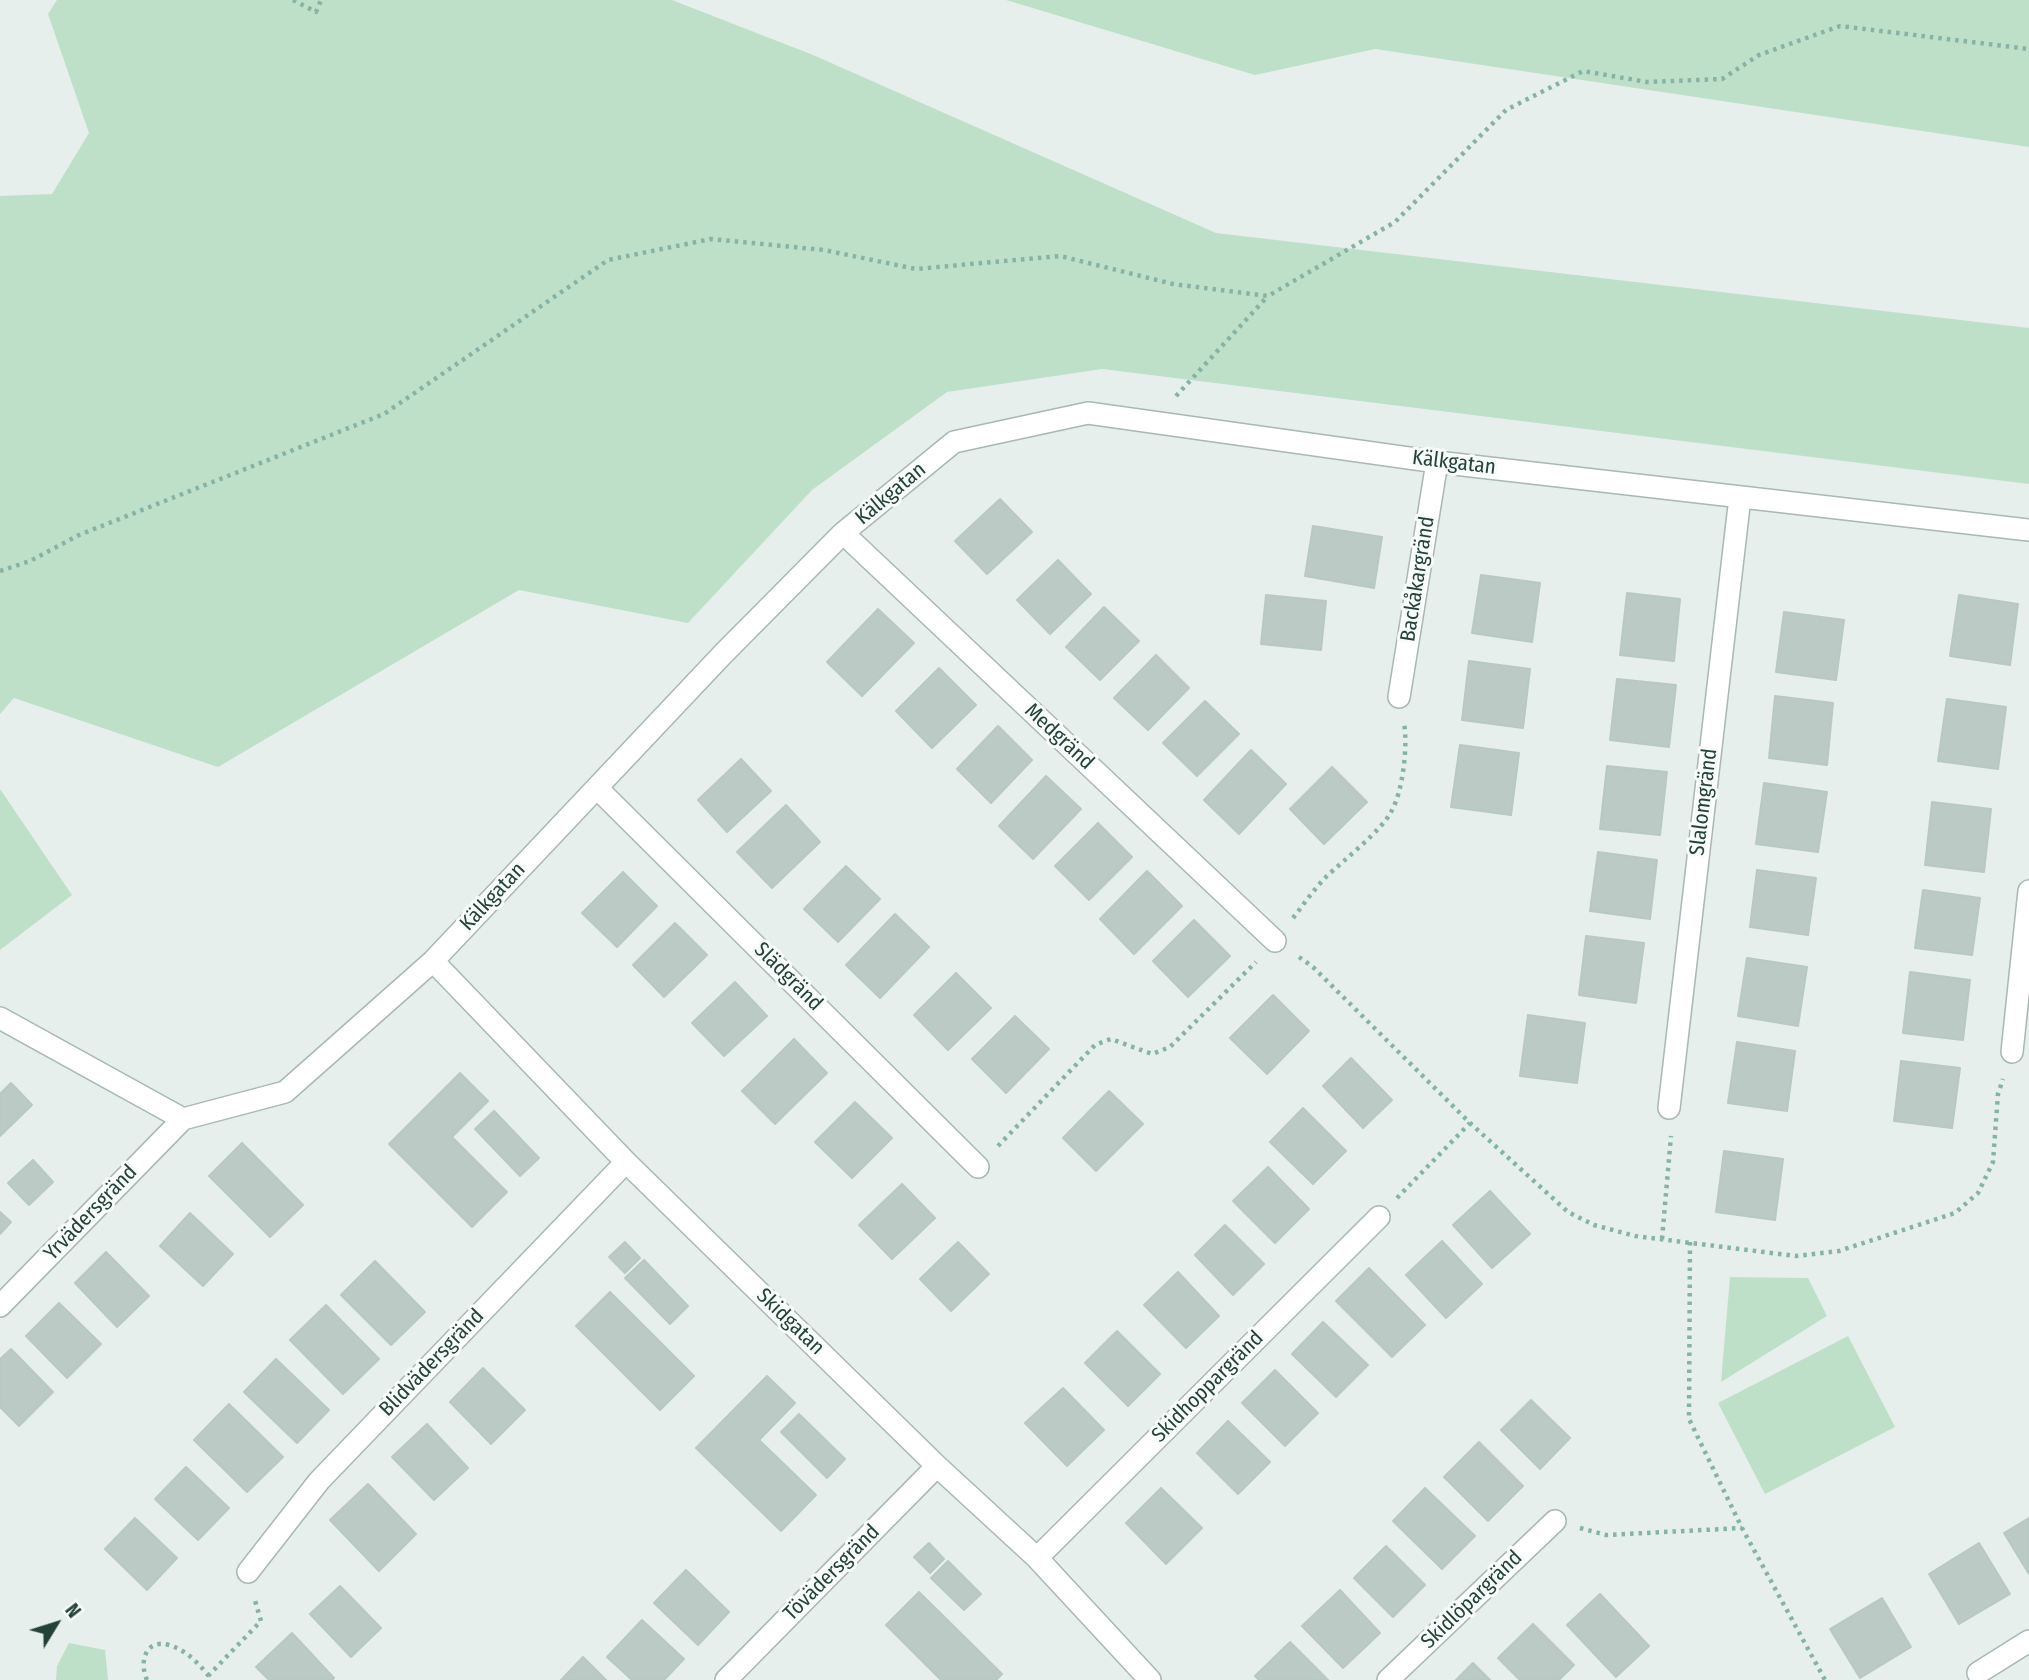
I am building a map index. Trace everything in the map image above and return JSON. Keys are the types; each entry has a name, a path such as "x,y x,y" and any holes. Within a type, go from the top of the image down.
{"street":[{"name":"Kälkgatan","path":"183,1119 285,1092 433,961 723,654 843,533 954,442 1088,413 1437,462 2029,530"},
{"name":"Backåkargränd","path":"1399,697 1437,462"},
{"name":"Slalomgränd","path":"1669,1108 1740,497"},
{"name":"Medgränd","path":"843,533 1275,941"},
{"name":"Slädgränd","path":"597,788 978,1167"},
{"path":"2012,1052 2029,891"},
{"name":"Skidgatan","path":"433,961 626,1162 937,1466 1037,1558 1150,1680"},
{"path":"0,1018 183,1119"},
{"name":"Yrvädersgränd","path":"0,1307 183,1119"},
{"name":"Blidvädersgränd","path":"248,1572 319,1481 626,1162"},
{"name":"Skidhoppargränd","path":"1037,1558 1379,1217"},
{"name":"Tövädersgränd","path":"726,1680 937,1466"},
{"name":"Skidlöpargränd","path":"1388,1680 1555,1521"},
{"path":"1978,1673 2029,1641"}],"path":[{"path":"293,0 316,12 321,0"},
{"path":"1153,422 1268,296 1395,222 1506,110 1583,71 1647,82 1722,79 1759,55 1840,26 2029,49"},
{"path":"0,571 30,561 79,535 384,414 608,260 712,240 824,250 916,269 1060,256 1173,284 1268,296"},
{"path":"978,1167 1095,1045 1111,1039 1152,1054 1170,1047 1275,941 1324,878 1367,839 1391,812 1400,781 1407,741 1399,697"},
{"path":"1275,941 1312,967 1470,1124 1568,1212 1594,1225 1635,1236 1796,1256 1839,1251 1955,1213 1978,1193 1993,1162 1998,1094 2012,1052"},
{"path":"1662,1240 1672,1142 1669,1108"},
{"path":"1379,1217 1470,1124"},
{"path":"1690,1242 1689,1419 1742,1528 1825,1680"},
{"path":"1555,1521 1606,1535 1742,1528"},
{"path":"147,1680 142,1666 144,1654 150,1647 159,1644 184,1652 210,1678 261,1621 248,1572"}],"green space":[{"path":"57,0 672,0 813,55 1216,233 2029,328 2029,484 1102,369 947,392 812,490 688,623 519,590 218,767 14,698 0,714 0,196 52,194 89,133 48,14"},
{"path":"1006,0 2029,0 2029,147 1375,49 1255,75"},
{"path":"0,789 72,895 0,950"},
{"path":"1730,1277 1808,1278 1827,1316 1721,1382"},
{"path":"1848,1336 1895,1427 1765,1494 1718,1403"},
{"path":"69,1643 105,1650 108,1680 56,1680 57,1666"}],"building":[{"path":"1000,499 1032,532 987,574 955,541"},
{"path":"1313,526 1382,537 1374,588 1305,576"},
{"path":"1058,560 1091,594 1050,634 1017,600"},
{"path":"1481,575 1540,583 1532,642 1472,633"},
{"path":"1627,593 1680,599 1674,661 1620,655"},
{"path":"1266,595 1326,601 1321,650 1261,644"},
{"path":"1959,595 2018,604 2010,665 1950,656"},
{"path":"1104,607 1139,641 1100,680 1066,647"},
{"path":"878,609 914,643 862,696 827,662"},
{"path":"1784,612 1844,620 1836,680 1776,672"},
{"path":"1156,655 1189,688 1148,730 1114,698"},
{"path":"1469,661 1530,669 1523,728 1462,720"},
{"path":"939,668 976,705 932,748 896,711"},
{"path":"1617,679 1676,685 1669,747 1610,740"},
{"path":"1775,696 1833,703 1827,765 1769,758"},
{"path":"1947,699 2006,707 1998,769 1938,761"},
{"path":"1205,701 1239,734 1197,776 1163,743"},
{"path":"998,726 1032,760 991,803 957,769"},
{"path":"1460,745 1519,753 1511,815 1451,807"},
{"path":"1251,750 1286,784 1239,834 1204,800"},
{"path":"741,759 771,791 727,832 698,800"},
{"path":"1607,766 1667,772 1660,835 1600,829"},
{"path":"1332,767 1367,802 1324,844 1290,809"},
{"path":"1046,776 1081,809 1033,859 999,826"},
{"path":"1764,783 1827,792 1818,852 1756,844"},
{"path":"1932,802 1991,809 1984,872 1925,865"},
{"path":"786,805 820,842 772,888 737,852"},
{"path":"1098,823 1132,857 1089,900 1055,866"},
{"path":"1598,852 1657,860 1650,919 1590,911"},
{"path":"846,866 880,899 838,942 804,909"},
{"path":"1757,870 1816,878 1808,935 1750,927"},
{"path":"1147,871 1182,906 1134,954 1100,919"},
{"path":"623,872 657,906 617,947 582,913"},
{"path":"1923,890 1980,898 1972,955 1915,948"},
{"path":"895,914 929,947 880,998 846,965"},
{"path":"1194,920 1230,956 1188,997 1153,961"},
{"path":"675,923 707,955 664,997 633,965"},
{"path":"1586,936 1644,943 1636,1003 1579,995"},
{"path":"1747,958 1807,967 1798,1026 1738,1016"},
{"path":"1910,972 1970,980 1963,1040 1903,1033"},
{"path":"956,973 991,1008 948,1050 914,1015"},
{"path":"735,982 767,1016 724,1056 692,1023"},
{"path":"1273,995 1309,1031 1267,1074 1230,1038"},
{"path":"1528,1015 1585,1023 1577,1083 1520,1076"},
{"path":"1015,1016 1049,1049 1006,1093 972,1059"},
{"path":"794,1039 827,1073 775,1124 742,1091"},
{"path":"1737,1042 1795,1051 1787,1111 1728,1103"},
{"path":"1351,1058 1392,1100 1363,1128 1323,1086"},
{"path":"1901,1061 1960,1068 1952,1128 1894,1121"},
{"path":"460,1073 488,1101 452,1137 507,1192 472,1227 389,1144"},
{"path":"11,1083 32,1105 0,1136 0,1094"},
{"path":"1109,1091 1143,1124 1096,1171 1063,1138"},
{"path":"855,1102 892,1138 852,1178 815,1142"},
{"path":"1303,1108 1346,1151 1313,1184 1270,1142"},
{"path":"494,1111 539,1158 520,1176 475,1129"},
{"path":"242,1143 303,1205 270,1237 209,1176"},
{"path":"1724,1151 1783,1159 1775,1220 1716,1212"},
{"path":"33,1160 53,1182 29,1205 8,1183"},
{"path":"1268,1167 1309,1209 1275,1243 1233,1201"},
{"path":"902,1184 935,1218 892,1259 859,1225"},
{"path":"1490,1191 1530,1234 1492,1268 1453,1225"},
{"path":"0,1212 11,1222 0,1234"},
{"path":"190,1213 233,1254 203,1286 160,1246"},
{"path":"1225,1225 1264,1264 1233,1295 1195,1255"},
{"path":"1442,1241 1482,1284 1446,1318 1406,1275"},
{"path":"625,1242 640,1258 625,1273 609,1257"},
{"path":"958,1242 989,1274 951,1311 920,1279"},
{"path":"106,1252 149,1296 117,1327 75,1283"},
{"path":"644,1260 688,1306 670,1324 625,1278"},
{"path":"375,1261 425,1312 391,1345 341,1295"},
{"path":"1369,1268 1425,1325 1392,1357 1336,1301"},
{"path":"1178,1272 1219,1316 1186,1348 1144,1305"},
{"path":"610,1292 694,1376 660,1410 576,1326"},
{"path":"59,1303 101,1344 67,1378 26,1336"},
{"path":"326,1305 379,1359 343,1394 290,1340"},
{"path":"1323,1322 1368,1365 1336,1397 1292,1354"},
{"path":"1117,1331 1160,1374 1128,1406 1085,1363"},
{"path":"11,1349 53,1392 19,1426 0,1407 0,1359"},
{"path":"276,1359 329,1410 297,1443 244,1392"},
{"path":"483,1368 525,1410 491,1444 450,1402"},
{"path":"1275,1370 1318,1413 1285,1446 1242,1403"},
{"path":"767,1376 795,1403 759,1440 816,1495 781,1531 696,1448"},
{"path":"1063,1388 1104,1430 1067,1466 1025,1423"},
{"path":"1531,1400 1570,1438 1540,1469 1501,1430"},
{"path":"229,1404 283,1457 247,1492 194,1440"},
{"path":"799,1414 845,1459 827,1478 781,1432"},
{"path":"1228,1421 1270,1462 1238,1494 1197,1453"},
{"path":"427,1424 468,1468 434,1500 392,1457"},
{"path":"1479,1442 1523,1486 1488,1521 1444,1477"},
{"path":"186,1467 229,1508 198,1540 155,1499"},
{"path":"368,1484 416,1534 379,1571 330,1520"},
{"path":"1161,1488 1202,1528 1166,1564 1126,1523"},
{"path":"1425,1488 1475,1536 1442,1569 1393,1521"},
{"path":"135,1518 177,1558 147,1590 105,1549"},
{"path":"2029,1518 2029,1574 2004,1533"},
{"path":"929,1543 944,1559 930,1573 914,1557"},
{"path":"1979,1543 2010,1594 1959,1624 1929,1574"},
{"path":"1386,1546 1425,1585 1393,1617 1354,1578"},
{"path":"948,1561 981,1594 964,1610 931,1578"},
{"path":"686,1570 729,1612 698,1645 654,1603"},
{"path":"340,1586 381,1628 351,1657 310,1614"},
{"path":"1340,1590 1380,1633 1343,1668 1302,1626"},
{"path":"919,1592 1002,1674 996,1680 941,1680 886,1625"},
{"path":"1600,1594 1649,1646 1616,1677 1567,1625"},
{"path":"1882,1598 1911,1647 1860,1678 1830,1629"},
{"path":"642,1620 684,1659 664,1680 632,1680 607,1657"},
{"path":"1533,1624 1574,1665 1559,1680 1520,1680 1498,1658"},
{"path":"292,1633 334,1678 332,1680 269,1680 256,1667"},
{"path":"1290,1642 1328,1680 1259,1680 1255,1676"},
{"path":"583,1657 606,1680 561,1680"},
{"path":"1473,1663 1490,1680 1456,1680"}]}
